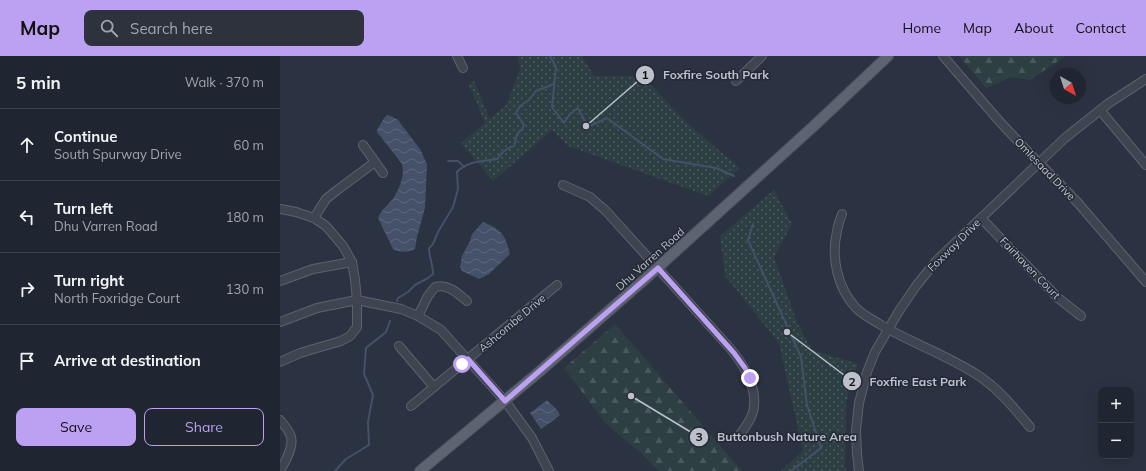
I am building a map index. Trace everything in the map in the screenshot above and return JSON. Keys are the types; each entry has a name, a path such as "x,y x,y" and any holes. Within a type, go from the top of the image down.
{"main road":[{"name":"Dhu Varren Road","path":"420,471 505,401 658,268 816,124 888,56"}],"street":[{"path":"457,56 463,68"},
{"path":"736,81 762,56"},
{"name":"Omlesaad Drive","path":"943,56 1000,122 1072,197 1146,282"},
{"name":"Foxway Drive","path":"860,471 857,454 856,430 859,403 864,383 875,352 899,311 916,286 937,260 1071,133 1100,110 1146,79"},
{"path":"1100,110 1146,165"},
{"path":"363,145 383,173"},
{"path":"314,218 326,199 375,162"},
{"path":"564,185 590,197 601,206 730,347 745,368 751,382 754,405 752,416 741,433"},
{"path":"280,209 314,218 326,226 343,246 352,262 357,300 357,327 350,336 341,341 300,353 280,362"},
{"path":"842,214 837,231 835,253 836,270 841,285 848,297 859,310 888,329 978,375 998,392 1030,426"},
{"name":"Fairhaven Court","path":"981,218 1058,298 1081,316"},
{"path":"280,281 313,269 352,262"},
{"path":"418,316 428,296 435,287 443,285 467,301"},
{"name":"Ashcombe Drive","path":"411,406 557,285"},
{"path":"280,322 317,308 357,300 401,310 418,316 441,330 505,401 532,438 549,471"},
{"path":"399,346 434,387"},
{"path":"280,420 291,437 291,449 288,458 280,471"}],"green space":[{"path":"518,56 582,56 594,76 643,76 680,116 740,168 708,196 568,146 552,130 493,181 461,143 485,123 469,85 474,81 490,119 506,105 520,69"},
{"path":"959,56 1066,56 1030,80 1012,77 986,88"},
{"path":"774,190 792,224 774,257 797,322 812,350 858,364 850,385 846,406 846,471 781,471 803,451 779,343 725,276 720,236"},
{"path":"615,324 742,471 659,471 642,454 606,424 564,368"}],"water":[{"path":"387,115 398,120 420,149 427,164 425,208 415,249 401,252 393,249 378,218 397,192 403,173 402,164 377,132"},
{"path":"483,222 499,230 504,237 510,254 489,274 479,279 462,271 460,267 462,256 472,234"},
{"path":"547,400 560,415 541,429 530,413"}],"waterway":[{"path":"550,56 556,67 552,107 564,123 570,114 578,108 588,127 607,118 663,159 716,168 734,176"},
{"path":"397,301 398,298 408,292 415,285 433,274 429,248 433,244 438,232 453,207 458,189 457,172 461,168 471,164 497,159 506,149 514,146 518,133 524,125 516,113 520,106 529,100 536,91 554,84"},
{"path":"448,161 458,161 464,167"},
{"path":"753,224 748,240 801,357 807,405 821,448 791,471"},
{"path":"335,471 346,459 369,445 368,422 373,395 364,374 366,348 386,332 390,321"}],"place":[{"name":"Foxfire South Park","path":"586,126"},
{"name":"Foxfire East Park","path":"787,332"},
{"name":"Buttonbush Nature Area","path":"631,396"}],"route":[{"path":"462,364 468,359 505,401 658,268 730,347 745,368 750,378"}]}
